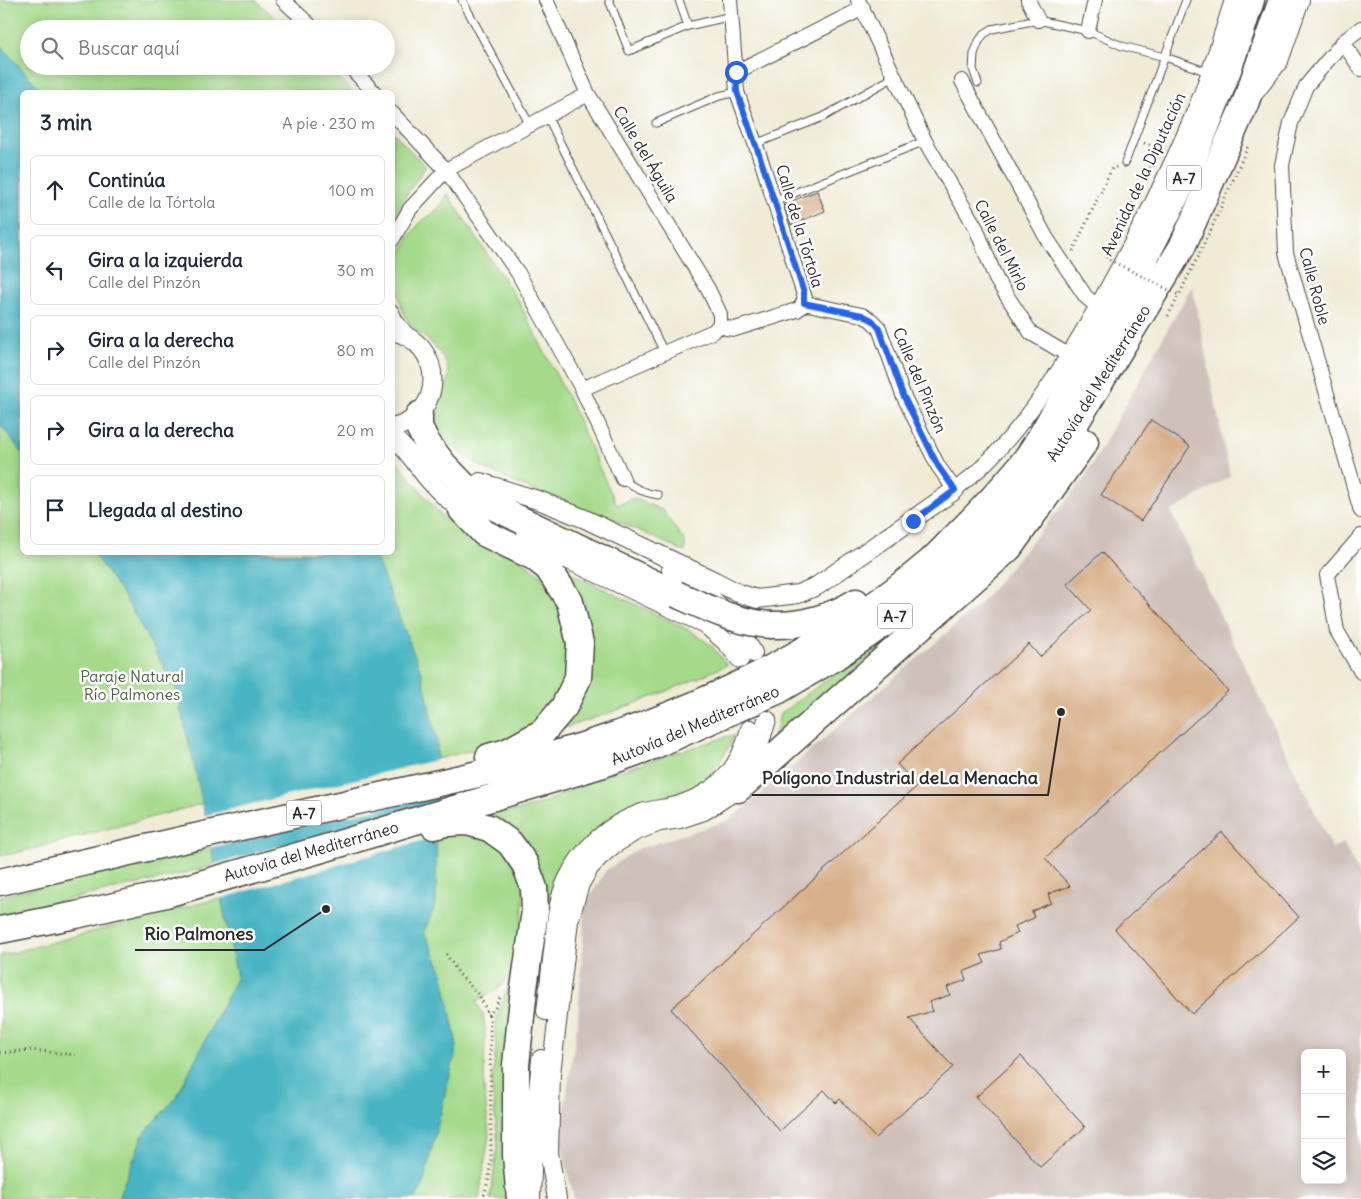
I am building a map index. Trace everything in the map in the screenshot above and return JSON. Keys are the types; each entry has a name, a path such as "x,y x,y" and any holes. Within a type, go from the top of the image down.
{"highway":[{"name":"Autovía del Mediterráneo","path":"0,882 456,779 551,755 606,738 676,712 786,660 833,633 870,607 932,560 981,511 1028,457 1118,309 1177,194 1209,120 1238,42 1251,0"},
{"name":"Autovía del Mediterráneo","path":"0,930 166,894 329,847 372,844 446,823 653,746 728,714 779,690 835,657 892,618 947,574 992,530 1033,483 1070,432 1182,247 1245,104 1282,0"},
{"path":"738,789 1010,548 1081,447 1143,346 1182,273 1182,247"},
{"path":"422,410 419,427 427,443 444,465 474,496 490,506 676,594 739,621 772,625 799,623 823,617 848,607 878,588 910,563 932,560"},
{"path":"456,779 474,762 507,752 543,732 564,707 578,678 580,643 570,602 548,568 534,557 484,533 462,510"},
{"path":"467,814 510,843 525,864 534,888 535,911 516,1065 516,1155 520,1199"}],"street":[{"path":"283,0 304,20"},
{"name":"Calle del Águila","path":"546,0 588,94 708,289 720,314 720,324"},
{"name":"Calle de la Tórtola","path":"720,324 726,328 735,328 797,310 804,303 804,293 737,92 730,0"},
{"path":"1028,0 1038,20"},
{"path":"1088,31 1095,0"},
{"name":"Avenida de la Diputación","path":"1068,355 1127,252 1159,188 1197,102 1232,0"},
{"path":"1245,104 1279,61 1300,0"},
{"path":"736,72 860,4"},
{"name":"Calle del Mirlo","path":"860,4 926,141 976,228 996,279 1031,333 1068,355"},
{"name":"Calle Roble","path":"1361,28 1343,42 1306,86 1291,123 1282,165 1286,253 1361,511"},
{"path":"1343,42 1361,70"},
{"path":"358,75 372,90"},
{"path":"962,81 1046,239 1086,297 1097,306"},
{"path":"395,235 410,208 446,170 588,94"},
{"path":"395,116 446,170 518,273 582,389 623,479"},
{"name":"Calle del Pinzón","path":"804,303 862,315 872,320 879,328 903,395 938,466 955,490"},
{"path":"395,319 410,338 426,353 433,374 433,385 422,410 410,422 395,427"},
{"path":"582,389 714,330 720,324"},
{"path":"395,332 410,338"},
{"path":"480,482 541,501 585,519 738,593 757,599 798,594 817,586 955,490 984,465 1039,399 1068,355"},
{"path":"395,439 409,451 428,479 451,503 462,510 705,624 727,643 747,656 746,639 726,612 712,598 671,570 480,482 448,455 434,437 422,410"},
{"path":"1361,536 1327,575 1337,631 1361,672"},
{"path":"557,1199 549,1153 551,1074 569,921 580,884 590,867 599,857 613,845 636,831 660,822 680,819 704,811 738,789 753,763 766,720"},
{"path":"531,1199 538,1086 555,930 560,898 567,880 585,852 611,828 641,813 678,805 709,792 735,767 745,748 750,729"}],"lane":[{"path":"462,0 530,125"},
{"path":"609,0 629,51 688,26 732,16"},
{"path":"679,0 688,26"},
{"path":"1125,163 1186,0"},
{"path":"978,83 973,69 974,54 978,41 984,34 992,29 1038,20 1088,31 1122,46 1165,57 1208,72"},
{"path":"755,144 823,117 894,77"},
{"path":"656,123 719,96 737,92"},
{"path":"547,116 664,352"},
{"path":"774,201 926,141"},
{"path":"623,479 631,486 658,495"}],"path":[{"path":"1134,139 1159,149 1106,258 1179,295 1248,146"},
{"path":"1063,263 1071,255 1112,168 1125,163"},
{"path":"1168,316 1176,301"},
{"path":"446,954 459,974 479,995 490,1020 491,1155 489,1178 483,1199"},
{"path":"0,1053 31,1050 75,1055"}],"shaded area":[{"path":"1192,286 1230,476 1171,512 1332,848 1343,843 1361,877 1361,1199 574,1199 560,1139 578,1019 585,905 606,870 638,849 730,820 979,605 1084,479"}],"green space":[{"name":"Paraje Natural Río Palmones","path":"0,0 255,0 278,20 20,20 20,75 336,75 351,90 20,90 20,555 395,555 395,459 439,513 464,534 512,554 539,573 556,596 572,646 565,690 532,728 489,746 437,759 437,750 202,804 0,856"},
{"path":"395,134 426,167 408,192 395,217"},
{"path":"447,193 519,302 571,404 617,505 634,498 662,510 685,542 685,552 626,525 497,475 473,461 453,446 440,430 436,420 436,411 446,388 448,370 438,350 411,325 404,314 398,287 398,261 410,235 419,224 441,205"},
{"path":"560,568 689,630 711,645 727,665 639,702 548,733 591,651 590,626 578,595"},
{"path":"920,611 768,750 776,732 780,714"},
{"path":"734,736 720,761 713,771 695,786 672,796 617,814 597,829 569,864 549,899 541,870 483,813 517,811 540,804 597,778"},
{"path":"467,830 502,845 524,883 509,1199 490,1199 498,1144 492,1086 496,1046 495,1032 497,1015 512,973 498,989 476,1001 483,1015 485,1028 484,1088 489,1135 479,1199 415,1199 423,1185 442,971 424,932 436,903 436,836"},
{"path":"212,848 215,865 161,879 0,914 0,896"},
{"path":"221,898 237,977 177,1096 143,1135 118,1199 0,1199 0,956"}],"water":[{"path":"0,45 20,67 20,75 27,75 41,90 20,90 20,450 0,424"},
{"path":"94,555 375,555 422,674 437,741 436,903 424,932 442,971 457,1046 423,1185 415,1199 118,1199 143,1135 177,1096 237,977 198,782 176,689 124,596"}],"pier":[{"path":"440,759 439,795 209,848 202,816"},
{"path":"439,802 438,836 219,899 212,865"}],"building":[{"path":"817,191 825,211 791,225 784,204"},
{"path":"1151,420 1190,446 1141,521 1101,495"},
{"path":"1102,552 1228,691 1045,858 1070,886 1048,894 1051,903 1032,911 1034,918 1015,926 1018,933 999,942 1001,949 981,955 985,963 963,972 966,980 947,987 950,995 929,1002 933,1011 909,1018 953,1067 875,1138 840,1099 836,1103 824,1090 780,1131 671,1009 917,786 897,764 1029,644 1040,657 1091,610 1067,584"},
{"path":"1222,832 1299,917 1192,1014 1115,929"},
{"path":"1021,1056 1085,1127 1040,1167 976,1097"}],"place":[{"name":"Polígono Industrial deLa Menacha","path":"1061,712"},
{"name":"Rio Palmones","path":"326,909"}],"route":[{"path":"736,72 737,92 804,293 804,303 862,315 872,320 879,328 903,395 938,466 955,490 913,521"}]}
